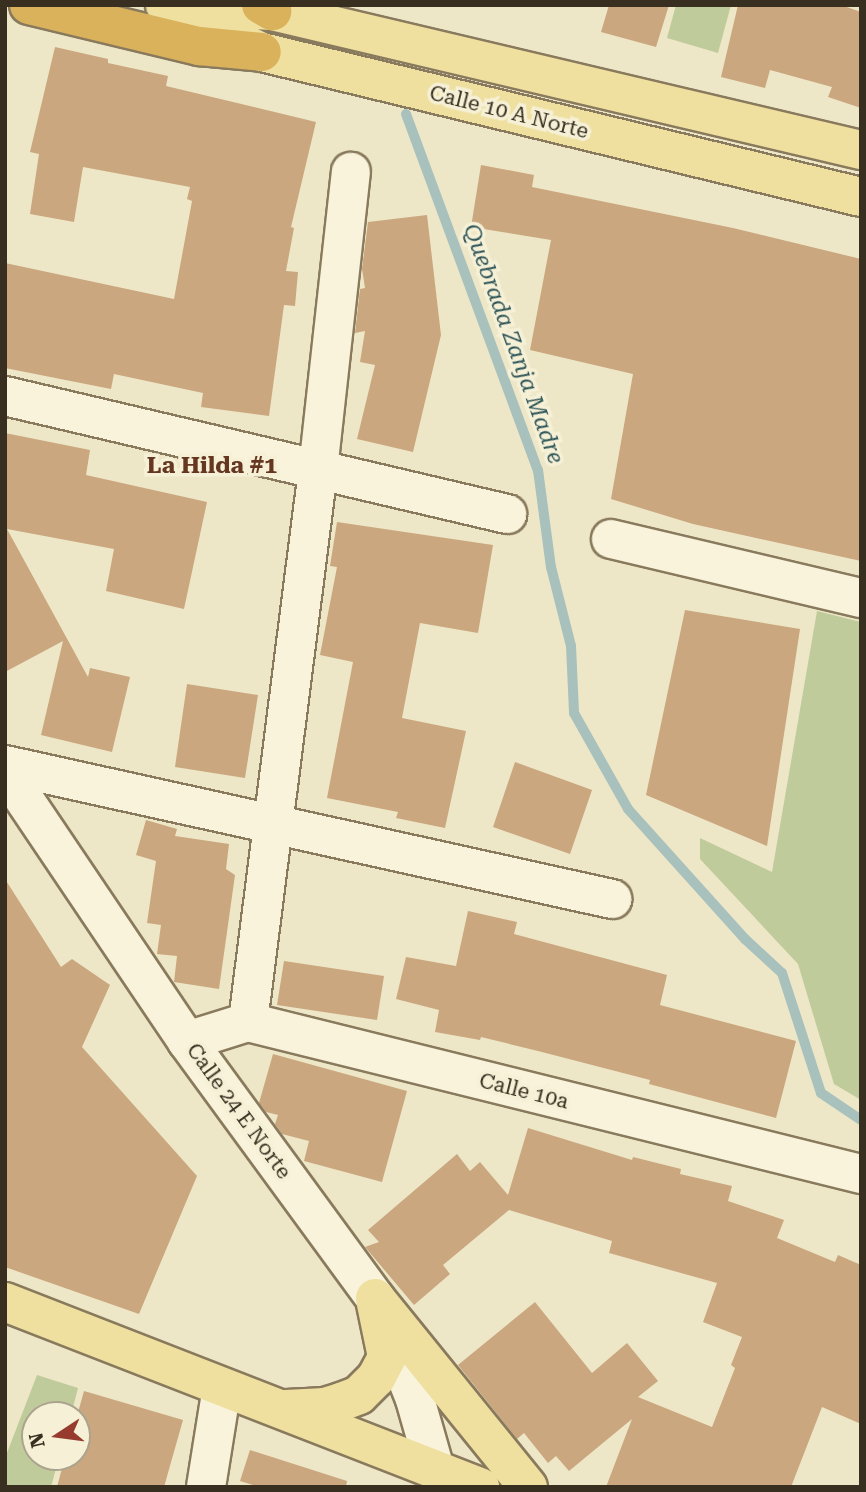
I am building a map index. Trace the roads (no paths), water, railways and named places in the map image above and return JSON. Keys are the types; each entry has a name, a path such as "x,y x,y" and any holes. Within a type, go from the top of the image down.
{"highway":[{"path":"29,5 199,46 262,52"}],"main road":[{"name":"Calle 10 A Norte","path":"165,5 262,52 861,197"},
{"name":"Calle 10 A Norte","path":"173,5 267,8 861,150"},
{"path":"276,1409 325,1407 359,1395 376,1378 387,1357 375,1298"},
{"path":"375,1298 528,1487"},
{"path":"5,1302 480,1487"}],"street":[{"path":"187,1041 248,1023 275,826 351,172"},
{"path":"5,396 507,514"},
{"path":"611,539 861,598"},
{"path":"5,765 612,899"},
{"name":"Calle 24 E Norte","path":"5,771 187,1041 375,1298 415,1399 435,1469"},
{"name":"Calle 10a","path":"248,1023 861,1174"},
{"path":"206,1487 222,1387"}],"waterway":[{"name":"Quebrada Zanja Madre","path":"406,114 538,470 551,567 571,646 574,713 628,809 745,939 782,973 821,1093 861,1120"}],"district":[{"name":"La Hilda #1","path":"212,466"}]}
